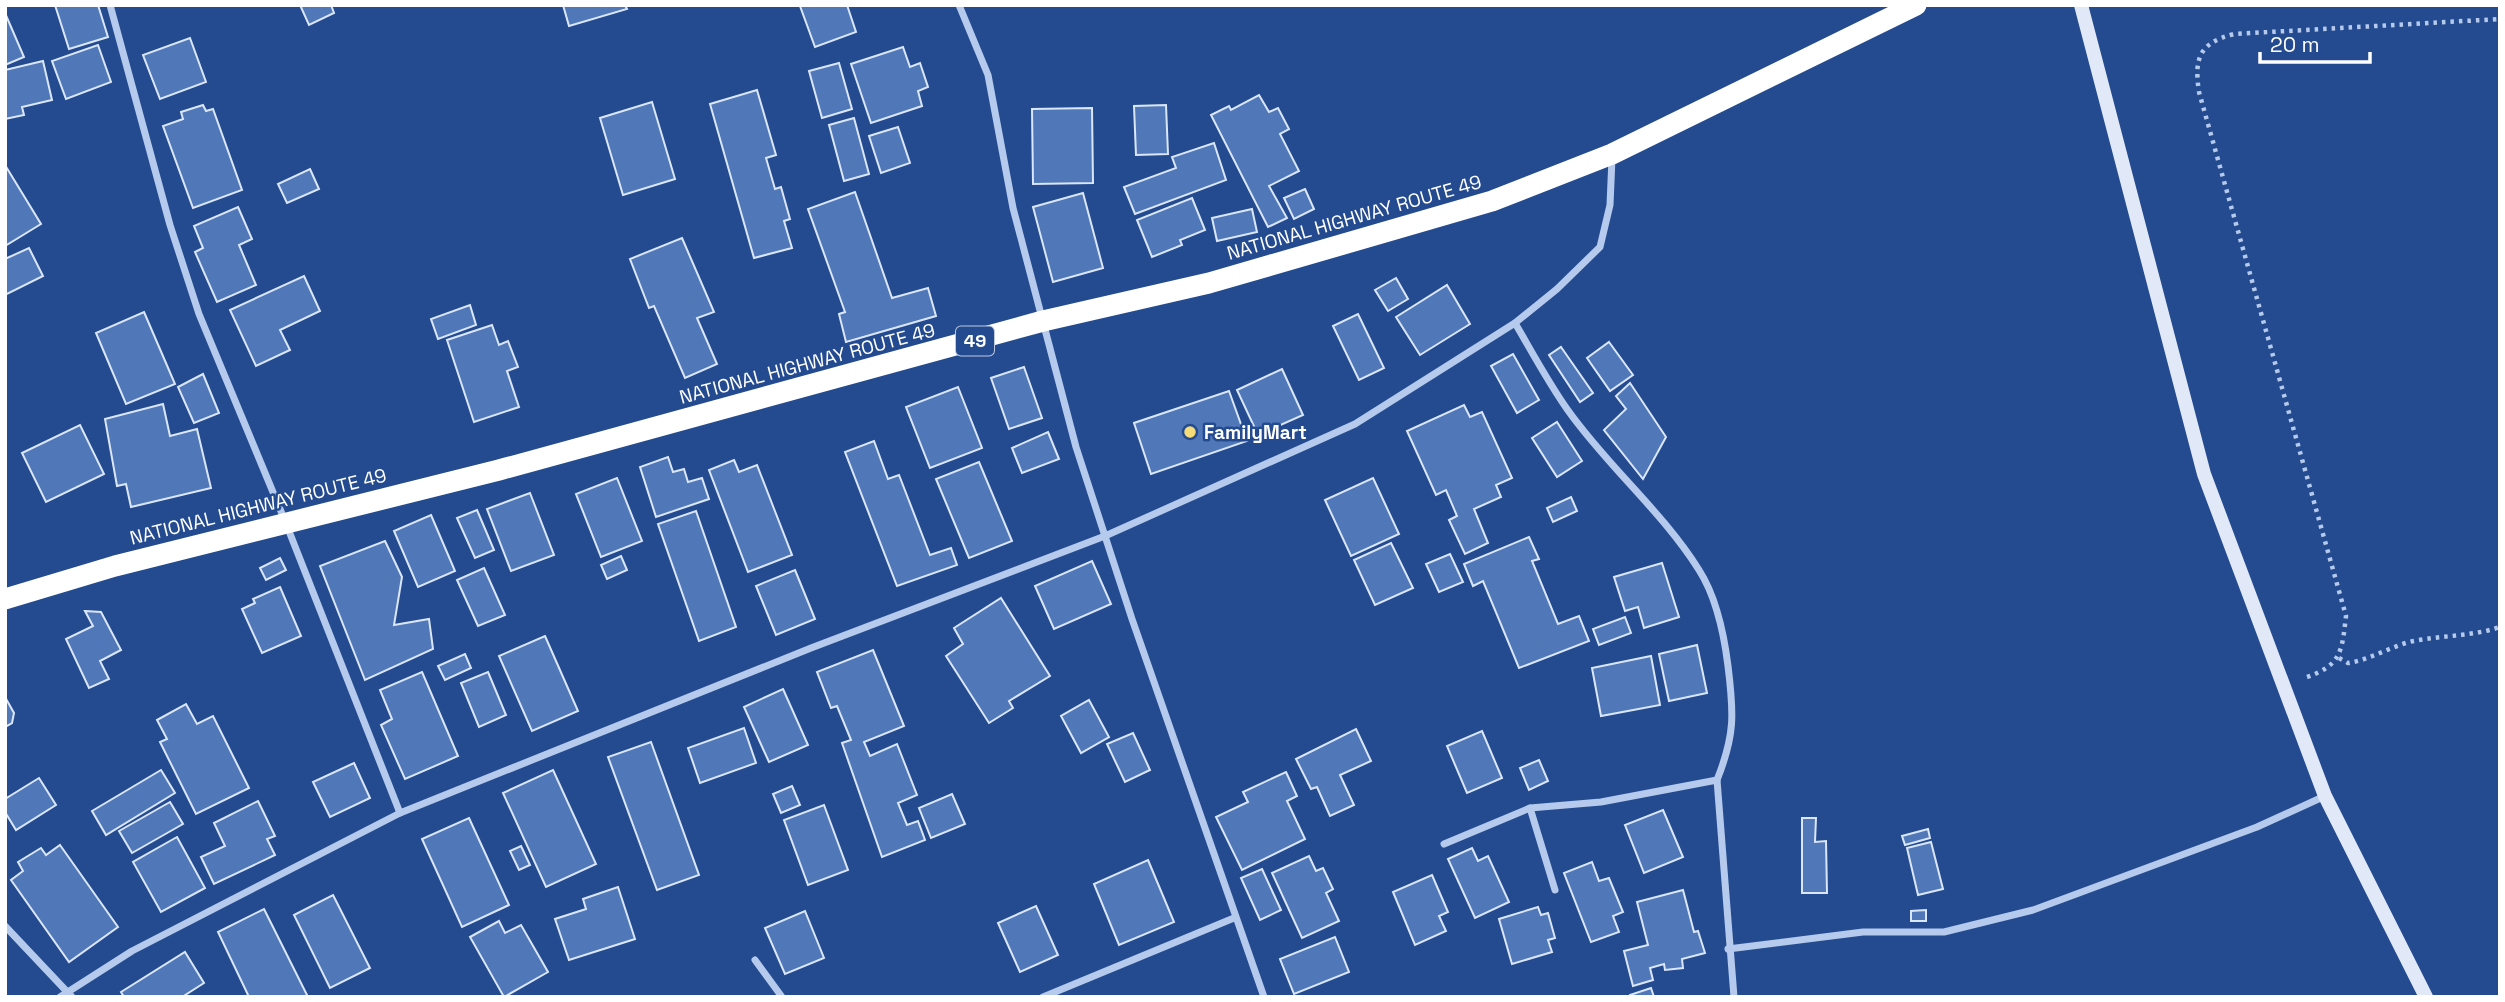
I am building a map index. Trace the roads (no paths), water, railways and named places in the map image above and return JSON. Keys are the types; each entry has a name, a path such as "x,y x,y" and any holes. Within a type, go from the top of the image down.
{"highway":[{"name":"NATIONAL HIGHWAY ROUTE 49","path":"5,599 115,566 285,521 512,467 1043,321 1209,283 1492,201 1612,154 1916,5"}],"street":[{"path":"110,5 170,225 199,314 285,521 400,813"},
{"path":"959,5 988,75 1013,208 1076,447 1234,918 1264,997"},
{"path":"2081,5 2204,474 2325,796 2426,997"},
{"path":"60,997 69,994 132,951 400,813 811,648 1105,536 1355,424 1515,323 1557,289 1600,247 1611,205 1612,154"},
{"path":"1515,323 1567,410 1637,490 1700,570 1725,640 1734,716 1727,753 1717,780 1728,949 1734,997"},
{"path":"1444,844 1530,808 1601,802 1717,780"},
{"path":"1728,949 1863,932 1944,932 2033,910 2257,827 2325,796"},
{"path":"1530,808 1555,890"},
{"path":"1043,997 1234,918"},
{"path":"5,926 69,994"},
{"path":"755,960 782,997"}],"place":[{"name":"FamilyMart","path":"1190,432"}]}
